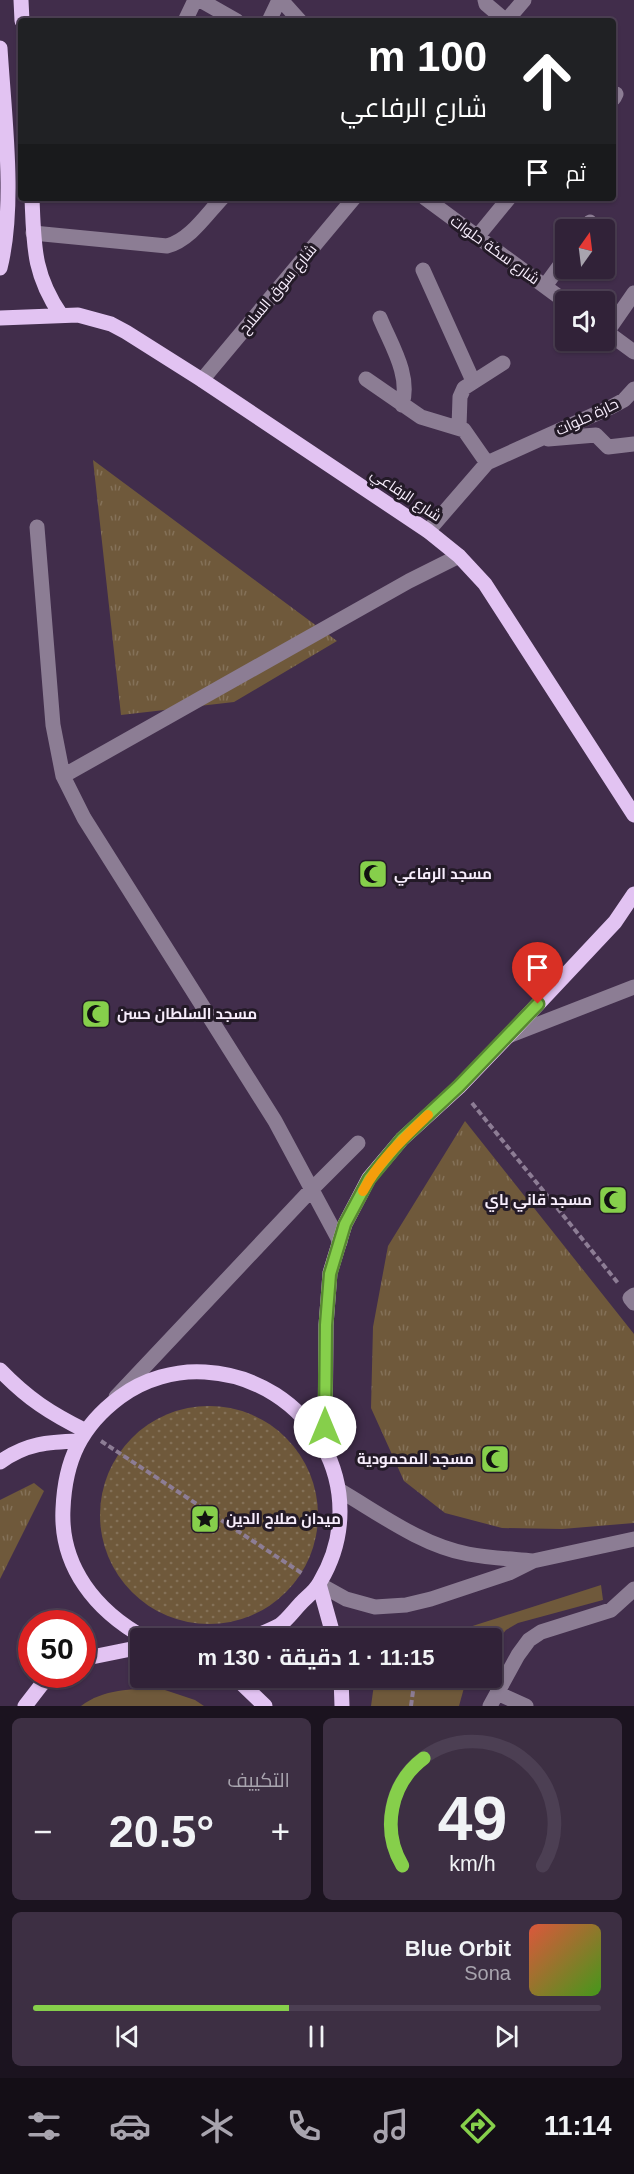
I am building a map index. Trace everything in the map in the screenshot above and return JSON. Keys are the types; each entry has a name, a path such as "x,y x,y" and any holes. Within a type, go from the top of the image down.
{"main road":[{"path":"21,0 22,18"},
{"path":"0,48 3,167 7,221 0,268"},
{"path":"32,201 34,255 49,297 61,315"},
{"name":"شارع الرفاعي","path":"0,318 78,315 111,324 202,380 428,531 459,556 485,584 634,815"},
{"path":"325,1447 326,1325 330,1274 345,1224 369,1179 402,1139 459,1086 615,922 634,894"},
{"path":"0,1370 20,1391 82,1436"},
{"path":"130,1629 98,1605 74,1568 62,1526 64,1483 82,1436 104,1409 130,1390 160,1377 192,1371 224,1373 255,1382 284,1398 307,1420 325,1447 339,1490 340,1523 333,1555 319,1584 280,1625 273,1628"},
{"path":"0,1462 12,1453 44,1442 82,1436"},
{"path":"319,1584 331,1628"},
{"path":"96,1656 130,1649"},
{"path":"25,1706 39,1688"},
{"path":"246,1688 265,1706"},
{"path":"341,1688 342,1706"}],"street":[{"path":"186,18 195,0"},
{"path":"200,0 232,18"},
{"path":"271,18 280,0 297,18"},
{"path":"485,0 486,4 502,18"},
{"path":"509,18 524,0"},
{"path":"33,232 167,246 187,237 219,201"},
{"name":"شارع سوق السلاح","path":"202,380 351,201"},
{"name":"شارع سكة حلوات","path":"429,201 555,294"},
{"path":"477,237 507,201"},
{"path":"423,270 473,381"},
{"path":"545,286 555,272"},
{"path":"615,319 634,293"},
{"path":"380,318 403,373 405,394 402,405"},
{"path":"615,338 634,352"},
{"path":"459,427 461,392 473,381 503,363"},
{"path":"366,379 402,405 428,420 459,427 468,434 487,463 428,531"},
{"name":"حارة حلوات","path":"487,463 611,407 634,389"},
{"path":"536,440 596,435 608,447 634,444"},
{"path":"37,527 53,725 63,776 84,818 275,1121 340,1242"},
{"path":"63,776 409,581 459,556"},
{"path":"508,1036 634,987"},
{"path":"104,1409 358,1143"},
{"path":"339,1490 412,1533 439,1545 467,1554 533,1560"},
{"path":"319,1584 346,1599 375,1607 406,1605 509,1573 533,1560 634,1539"},
{"path":"526,1706 493,1700 529,1640 542,1632 611,1610 634,1589"}],"path":[{"path":"459,1086 633,1299"},
{"path":"82,1436 319,1584"},
{"path":"411,1706 413,1688"}],"green space":[{"path":"93,460 337,641 234,702 121,715"},
{"path":"465,1121 634,1334 634,1523 562,1529 502,1528 445,1513 404,1481 371,1408 373,1327 388,1246"},
{"path":"198,1406 220,1406 241,1410 261,1419 278,1430 294,1446 314,1483 318,1515 314,1547 310,1557 300,1576 278,1600 241,1620 220,1624 198,1624 177,1620 157,1611 140,1600 124,1584 104,1547 100,1526 100,1504 104,1483 113,1463 124,1446 140,1430 177,1410"},
{"path":"34,1483 44,1491 0,1579 0,1500"},
{"path":"601,1585 603,1600 518,1623 502,1635 502,1628 466,1628"},
{"path":"159,1688 195,1700 204,1706 81,1706 99,1696 128,1690"},
{"path":"373,1688 464,1688 459,1706 371,1706"}],"slow traffic":[{"path":"363,1191 369,1179 402,1139 428,1115"}],"place":[{"name":"مسجد الرفاعي","path":"373,874"},
{"name":"مسجد السلطان حسن","path":"96,1014"},
{"name":"مسجد قاني باي","path":"613,1200"},
{"name":"مسجد المحمودية","path":"495,1459"},
{"name":"ميدان صلاح الدين","path":"205,1519"}],"route":[{"path":"325,1427 326,1325 330,1274 345,1224 369,1179 402,1139 459,1086 538,1004"}]}
